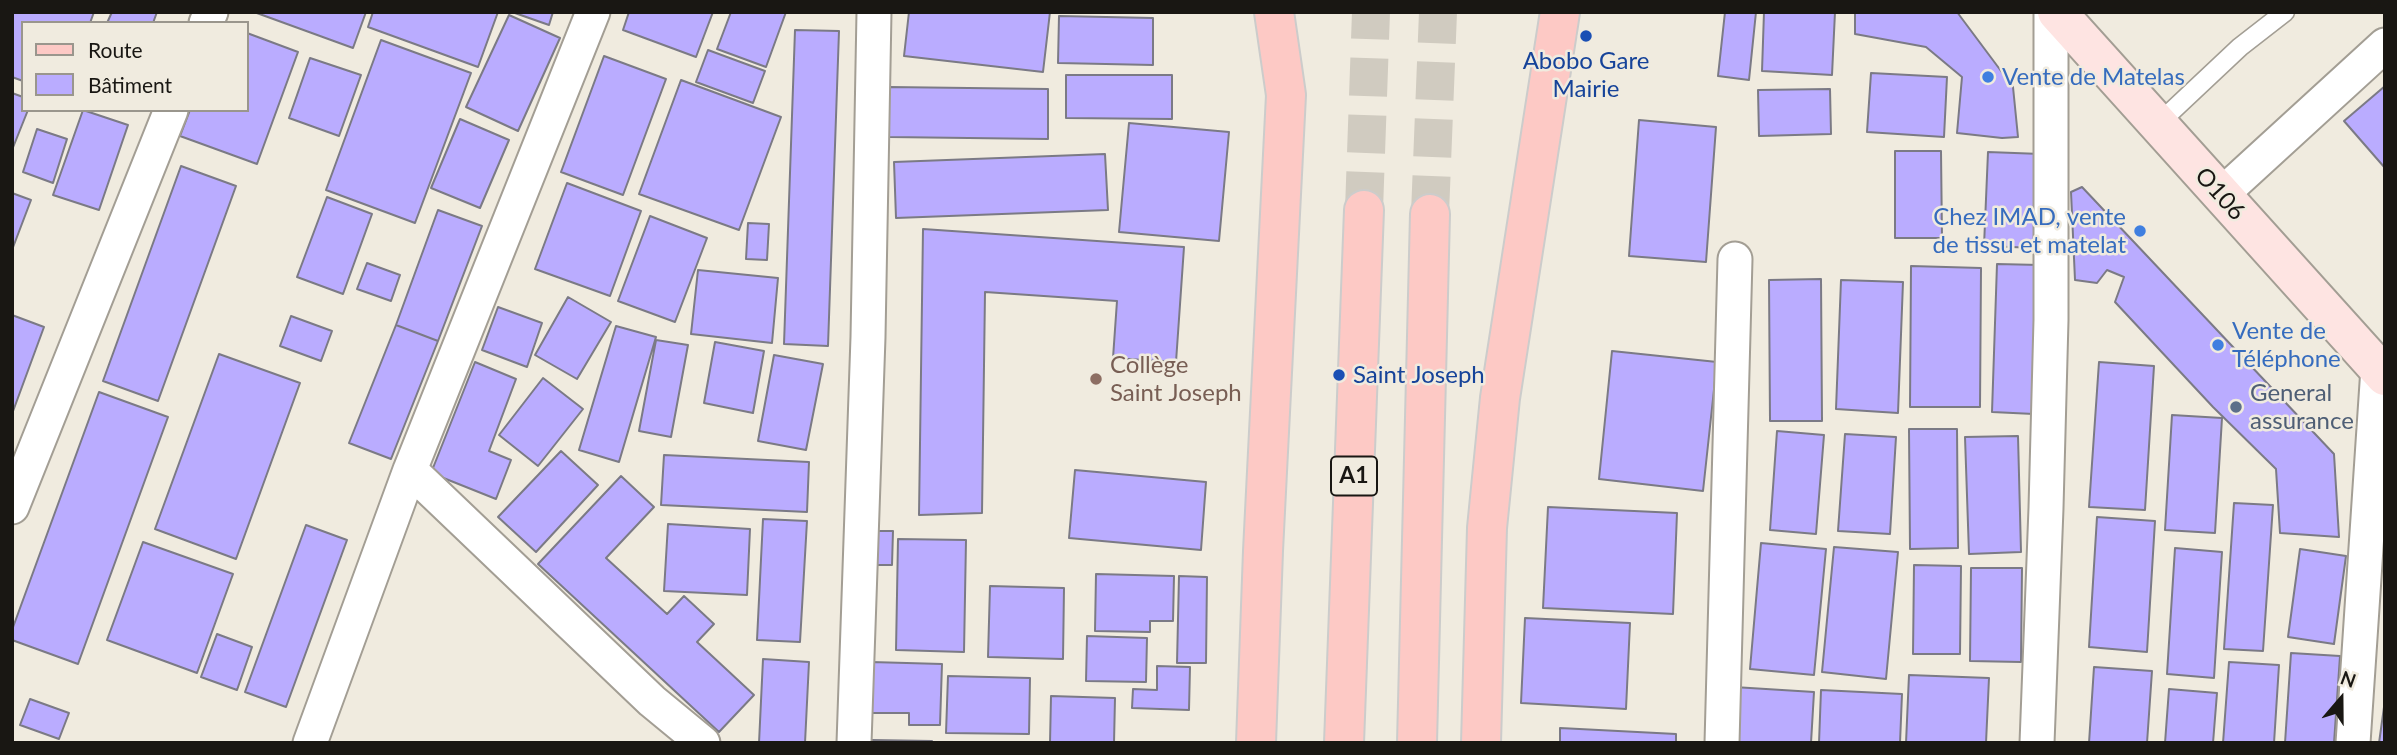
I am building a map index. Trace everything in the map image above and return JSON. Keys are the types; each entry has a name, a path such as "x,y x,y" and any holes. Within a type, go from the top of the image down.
{"main road":[{"path":"1256,743 1286,94 1274,12"},
{"path":"1481,743 1487,528 1500,398 1560,12"},
{"name":"O106","path":"2057,12 2381,372"},
{"name":"A1","path":"1344,743 1364,209"},
{"path":"1417,743 1430,214"}],"street":[{"path":"310,743 410,470 593,12"},
{"path":"854,743 868,337 874,12"},
{"path":"2037,743 2051,320 2051,12"},
{"path":"2221,195 2385,45"},
{"path":"12,507 170,112"},
{"path":"1722,743 1735,259"},
{"path":"2353,743 2381,372"},
{"path":"410,470 652,701 703,743"}],"lane":[{"path":"2157,125 2239,47 2285,12"}],"building":[{"path":"12,12 94,12 91,21 21,21 21,80 12,77"},
{"path":"112,12 157,12 154,21 108,21"},
{"path":"254,12 366,12 353,48"},
{"path":"373,12 498,12 478,67 368,27"},
{"path":"512,12 553,12 549,25"},
{"path":"629,12 713,12 696,57 623,30"},
{"path":"731,12 786,12 766,67 717,49"},
{"path":"909,12 1050,12 1043,72 904,56"},
{"path":"1725,12 1756,12 1749,80 1718,76"},
{"path":"1764,12 1835,12 1832,75 1762,71"},
{"path":"1855,12 1957,12 2013,87 2018,137 1957,133 1962,77 1926,47 1855,34"},
{"path":"509,15 560,38 518,131 466,107"},
{"path":"1059,16 1153,18 1153,65 1058,63"},
{"path":"795,30 839,31 828,346 784,344"},
{"path":"248,33 298,52 257,164 180,136 189,112 248,112"},
{"path":"381,40 471,73 415,223 326,190"},
{"path":"708,50 765,71 753,103 696,82"},
{"path":"604,56 666,79 623,195 561,172"},
{"path":"310,58 361,75 339,136 289,118"},
{"path":"1871,73 1947,77 1944,137 1867,132"},
{"path":"1066,75 1172,75 1172,119 1066,118"},
{"path":"681,80 781,117 739,230 639,194"},
{"path":"2385,86 2385,168 2344,121"},
{"path":"889,87 1048,89 1048,139 889,137"},
{"path":"1830,89 1831,134 1759,136 1758,90"},
{"path":"12,93 21,96 21,112 27,112 12,150"},
{"path":"82,112 128,125 99,210 53,195"},
{"path":"460,119 509,140 480,208 431,188"},
{"path":"1639,120 1716,127 1706,262 1629,256"},
{"path":"1129,123 1229,132 1219,241 1119,232"},
{"path":"37,129 67,139 53,183 23,172"},
{"path":"1895,151 1941,151 1942,238 1895,238"},
{"path":"1988,152 2041,154 2038,248 1984,246"},
{"path":"1105,154 1108,210 896,218 894,162"},
{"path":"181,166 236,186 158,401 103,381"},
{"path":"567,183 641,211 610,296 535,269"},
{"path":"2082,187 2334,454 2339,537 2280,533 2276,469 2213,407 2115,302 2124,277 2107,270 2097,283 2075,280 2071,192"},
{"path":"12,193 31,200 12,250"},
{"path":"327,197 372,214 343,294 297,277"},
{"path":"438,210 482,226 438,341 396,325"},
{"path":"650,216 707,238 675,322 618,301"},
{"path":"748,223 769,224 767,260 746,259"},
{"path":"923,229 1184,247 1176,362 1113,358 1117,301 985,292 982,513 919,515"},
{"path":"367,263 400,275 391,301 357,289"},
{"path":"1997,264 2040,265 2034,414 1992,412"},
{"path":"1911,266 1981,268 1980,407 1910,407"},
{"path":"698,270 778,278 772,343 691,334"},
{"path":"1821,279 1822,421 1770,421 1769,280"},
{"path":"1841,280 1903,282 1898,413 1836,409"},
{"path":"568,297 611,322 577,379 535,355"},
{"path":"498,307 542,323 527,367 482,350"},
{"path":"12,315 44,327 12,414"},
{"path":"291,316 332,331 321,361 280,346"},
{"path":"396,325 438,341 391,459 349,443"},
{"path":"616,326 656,337 619,462 579,450"},
{"path":"656,340 688,345 671,437 639,431"},
{"path":"715,342 764,351 753,413 704,403"},
{"path":"1612,351 1717,362 1703,491 1599,479"},
{"path":"219,354 300,383 236,559 155,529"},
{"path":"774,355 823,364 806,450 758,441"},
{"path":"475,362 516,379 489,451 511,460 496,499 431,473"},
{"path":"2099,362 2154,366 2145,510 2089,507"},
{"path":"543,378 583,409 538,466 499,435"},
{"path":"99,392 168,417 78,664 12,640 12,630"},
{"path":"2172,415 2222,418 2215,533 2165,530"},
{"path":"1909,429 1957,429 1958,548 1910,549"},
{"path":"1777,431 1824,435 1816,534 1770,530"},
{"path":"1845,434 1896,437 1890,534 1838,531"},
{"path":"2018,436 2021,552 1969,554 1965,437"},
{"path":"561,451 598,485 536,552 498,517"},
{"path":"664,455 809,462 807,512 661,505"},
{"path":"1075,470 1206,482 1201,550 1069,538"},
{"path":"621,476 654,507 606,558 667,614 684,596 714,624 697,642 754,695 719,732 538,564"},
{"path":"2234,503 2273,505 2263,651 2224,649"},
{"path":"1548,507 1677,513 1673,614 1543,608"},
{"path":"2097,517 2155,521 2147,652 2089,647"},
{"path":"763,519 807,521 800,642 757,640"},
{"path":"668,524 750,529 747,595 664,591"},
{"path":"306,525 347,540 286,707 245,692"},
{"path":"868,531 893,531 892,565 867,565"},
{"path":"898,539 966,540 964,652 896,650"},
{"path":"143,542 233,574 197,673 107,640"},
{"path":"1761,543 1826,549 1814,675 1750,669"},
{"path":"1834,547 1898,552 1886,679 1822,672"},
{"path":"2175,548 2222,552 2214,678 2167,674"},
{"path":"2300,549 2346,556 2334,644 2288,637"},
{"path":"1914,565 1961,566 1960,654 1913,654"},
{"path":"1971,568 2022,568 2021,662 1970,661"},
{"path":"1096,574 1174,576 1173,621 1150,621 1150,632 1095,631"},
{"path":"1179,576 1207,577 1206,663 1177,663"},
{"path":"990,586 1064,588 1063,659 988,657"},
{"path":"1525,618 1630,623 1626,709 1521,703"},
{"path":"217,634 252,647 237,690 201,677"},
{"path":"1087,636 1147,638 1146,682 1086,681"},
{"path":"2291,653 2340,656 2334,743 2285,743"},
{"path":"763,659 809,662 805,743 759,743"},
{"path":"871,662 942,664 940,725 909,725 909,713 869,713"},
{"path":"2229,662 2279,665 2274,743 2223,743"},
{"path":"1157,666 1190,667 1189,710 1132,708 1133,689 1157,690"},
{"path":"2094,667 2152,671 2147,743 2089,743"},
{"path":"1909,675 1989,678 1986,743 1906,743"},
{"path":"948,676 1030,678 1029,734 946,733"},
{"path":"1734,687 1814,692 1811,743 1730,743"},
{"path":"2169,689 2217,693 2213,743 2165,743"},
{"path":"1821,690 1902,694 1900,743 1819,743"},
{"path":"1051,696 1115,698 1114,743 1050,743"},
{"path":"30,699 69,713 59,739 20,725"},
{"path":"2385,700 2385,743 2379,743"},
{"path":"1560,728 1676,734 1676,743 1560,743"},
{"path":"872,740 932,741 932,743 872,743"}],"tunnel":[{"path":"1364,210 1371,12"},
{"path":"1430,214 1438,12"}],"place":[{"name":"Abobo Gare Mairie","path":"1586,36"},
{"name":"Vente de Matelas","path":"1988,77"},
{"name":"Chez IMAD, vente de tissu et matelat","path":"2140,231"},
{"name":"Vente de Téléphone","path":"2218,345"},
{"name":"Saint Joseph","path":"1339,375"},
{"name":"Collège Saint Joseph","path":"1096,379"},
{"name":"General assurance","path":"2236,407"}]}
